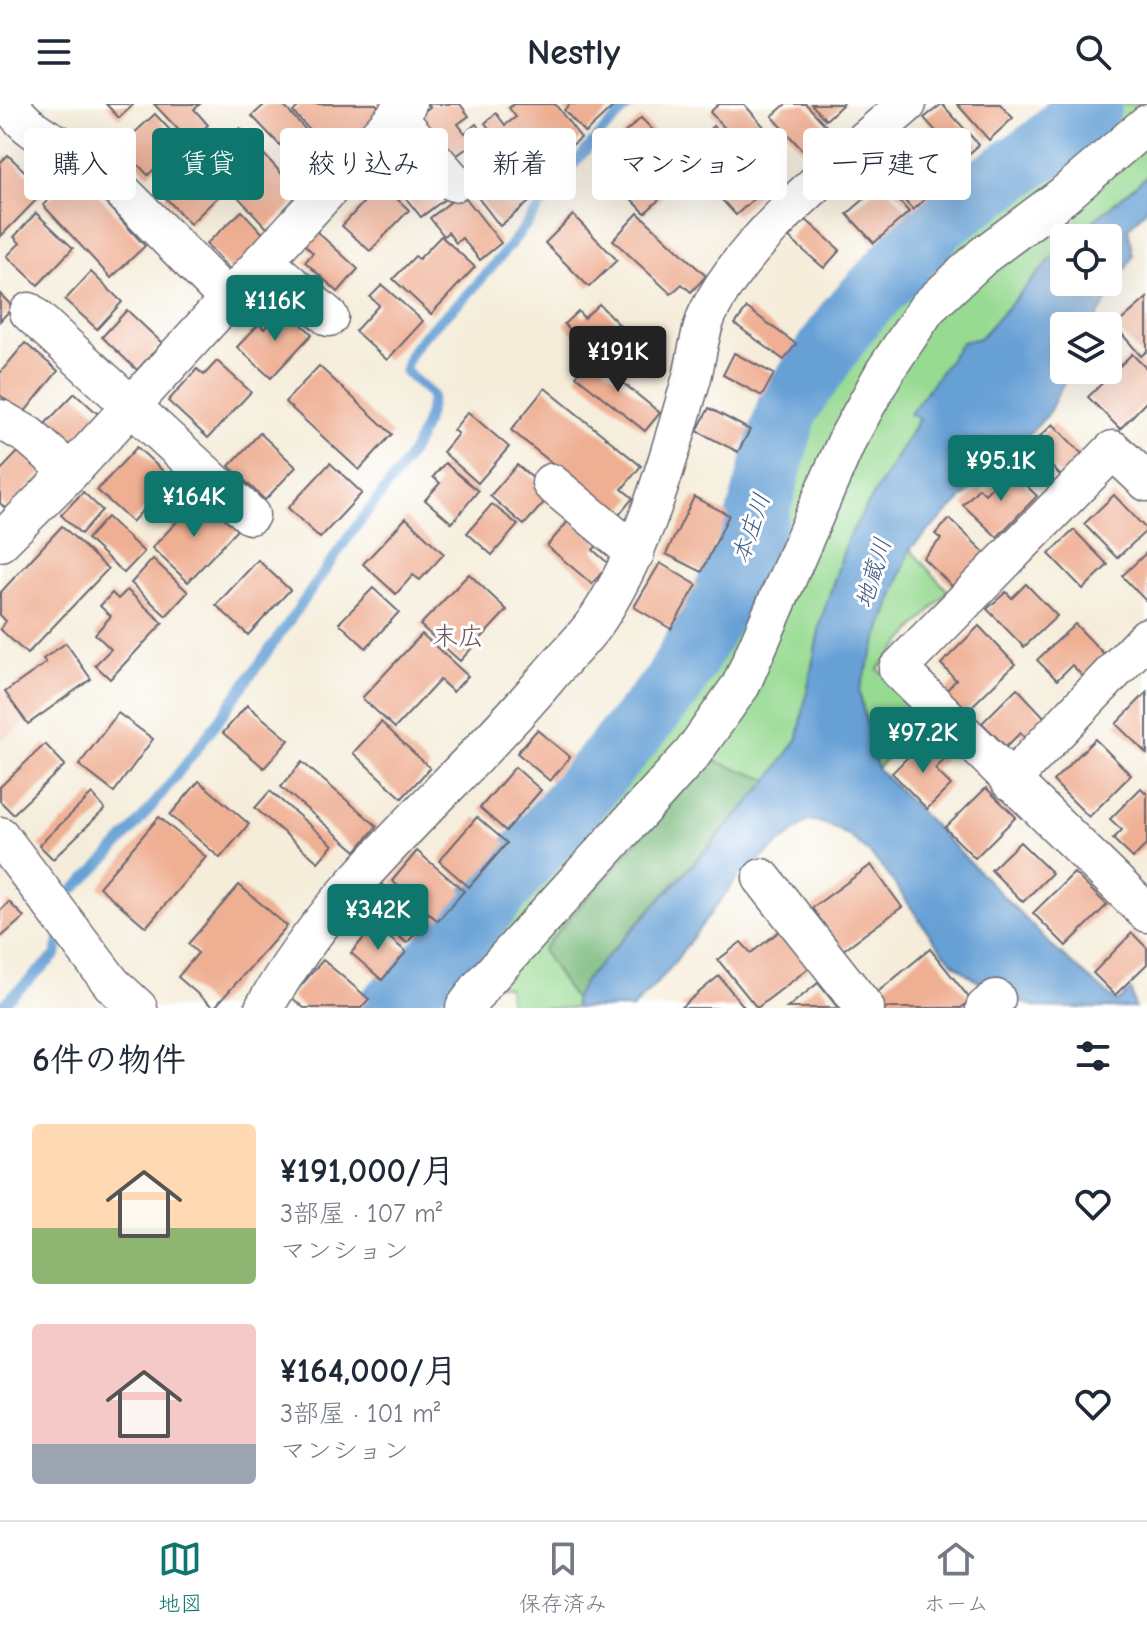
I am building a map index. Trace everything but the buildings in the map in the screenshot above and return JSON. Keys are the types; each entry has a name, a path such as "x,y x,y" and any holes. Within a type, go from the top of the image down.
{"street":[{"path":"264,1008 317,928 374,859 518,713 600,616 635,553 691,378 707,316 727,279 789,211 907,104"},
{"path":"0,542 130,408 403,107 454,182"},
{"path":"10,121 88,157 228,299"},
{"path":"465,1008 481,986 692,754 741,685 848,438 885,371 927,308 984,255 1063,196 1147,124"},
{"path":"263,260 329,317"},
{"path":"29,312 250,515"},
{"path":"0,419 29,436 69,471"},
{"path":"1140,893 1010,781 898,669 1113,450 1147,482"},
{"path":"551,483 635,553"},
{"path":"1010,781 1147,637"},
{"path":"0,836 112,984 138,1008"},
{"path":"762,878 865,1008"}],"shaded area":[{"path":"0,687 25,723 0,742"}],"green space":[{"path":"1118,104 1147,104 1147,176 1090,224 1050,224 1050,260 910,414 919,418 848,538 821,620 798,738 769,780 708,759 542,949 574,999 575,1008 510,1008 508,987 459,975 690,686 766,555 804,407 933,243 1059,158"},
{"path":"910,549 948,591 878,669 926,719 877,768 859,691"},
{"path":"709,759 769,780 586,979 574,999 542,950"}],"water":[{"path":"1147,176 1147,209 1128,228 1133,256 1122,275 1122,224 1090,224"},
{"name":"地蔵川","path":"1050,260 1050,296 1110,296 1100,312 1050,312 1050,384 1063,384 1047,416 910,549 859,691 877,768 1056,950 1117,1002 1131,990 1135,1008 1038,1007 990,988 948,957 872,856 833,827 809,820 738,877 667,972 633,1008 575,1008 574,999 586,979 711,846 769,780 798,738 821,620 848,538 919,419 910,414 962,342 980,338"}],"waterway":[{"path":"60,901 143,818 229,706 412,452 428,415 432,395 405,371 420,340 487,273 587,149 631,104"},
{"name":"本庄川","path":"389,1008 450,948 673,685 746,555 788,407 849,319 939,221 1045,147 1091,104"},
{"path":"0,1007 56,955 59,940"}],"district":[{"name":"末広","path":"458,636"}]}
